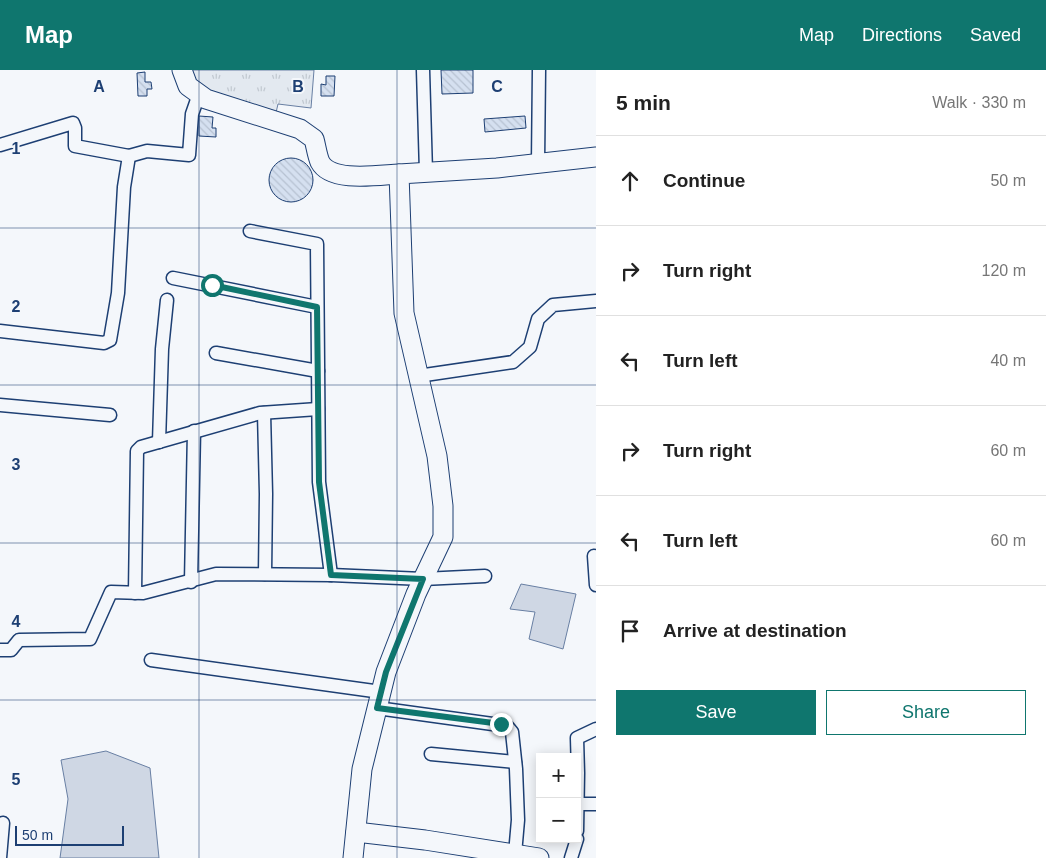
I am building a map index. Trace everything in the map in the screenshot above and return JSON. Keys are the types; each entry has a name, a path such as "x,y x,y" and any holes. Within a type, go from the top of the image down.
{"street":[{"path":"182,70 188,86 206,100 300,129 314,139 320,162 331,173 354,176 399,174 498,168 596,157"},
{"path":"423,70 426,172"},
{"path":"538,163 539,70"},
{"path":"0,145 73,123 75,128 75,146 129,156 147,151 189,154 192,114 199,94"},
{"path":"0,332 104,343 110,340 118,293 124,187 129,156"},
{"path":"353,858 362,769 386,672 423,579 443,537 443,506 437,456 404,313 399,174"},
{"path":"250,231 317,244 319,482 331,575"},
{"path":"173,278 317,307"},
{"path":"159,442 162,349 166,300"},
{"path":"418,376 513,362 530,347 538,319 553,305 596,301"},
{"path":"216,353 318,371"},
{"path":"0,405 110,414"},
{"path":"135,593 137,450 141,447 194,431 264,413 318,409"},
{"path":"264,413 265,574"},
{"path":"190,582 194,431"},
{"path":"594,556 596,585"},
{"path":"0,650 12,650 19,640 90,639 111,592 142,593 216,574 331,575 423,579 485,576"},
{"path":"151,660 379,700 507,726 512,732 515,762 518,820 515,854"},
{"path":"578,798 577,738 596,729"},
{"path":"431,754 515,762"},
{"path":"581,804 596,804"},
{"path":"0,858 3,823"},
{"path":"356,832 425,840 539,858"},
{"path":"571,858 576,843"}],"green space":[{"path":"180,70 314,70 311,108 278,104 275,117 180,79"}],"shaded area":[{"path":"521,584 576,594 563,649 529,639 535,612 510,609"},
{"path":"106,751 150,768 159,858 60,858 68,799 61,760"}],"building":[{"path":"441,70 473,70 473,93 442,94"},
{"path":"145,72 145,82 151,82 152,89 147,89 147,96 138,96 137,73"},
{"path":"326,76 335,76 334,96 321,96 321,84 326,85"},
{"path":"199,116 213,117 212,128 216,128 216,137 199,136"},
{"path":"525,116 526,128 485,132 484,119"},
{"path":"295,158 307,164 312,171 312,189 307,196 300,201 287,202 279,199 272,192 269,176 272,168 279,161"}],"route":[{"path":"212,285 317,307 319,482 331,575 423,579 386,672 377,708 501,724"}]}
